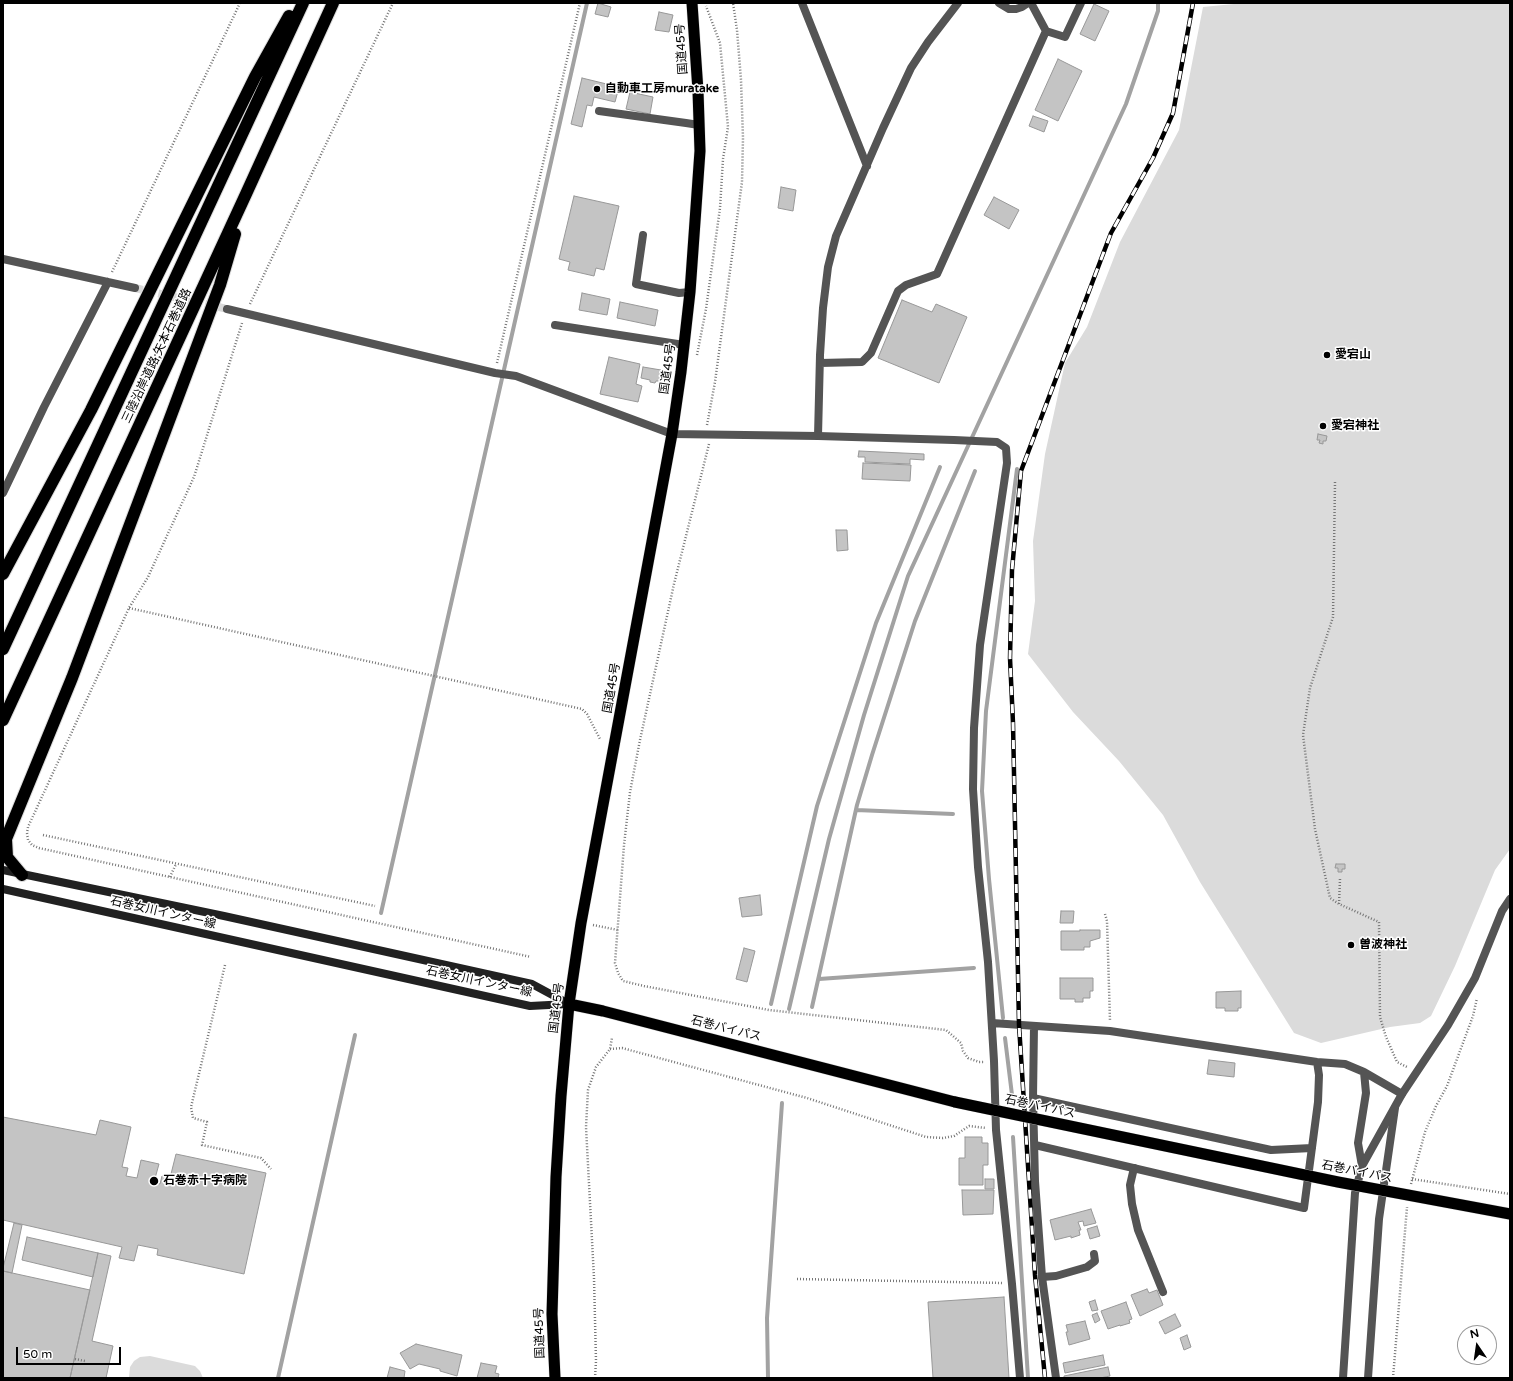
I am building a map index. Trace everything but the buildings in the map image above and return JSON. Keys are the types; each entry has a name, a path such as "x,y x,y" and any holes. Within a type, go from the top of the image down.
{"highway":[{"path":"3,574 91,410 255,77 297,3"},
{"name":"三陸沿岸道路;矢本石巻道路","path":"3,649 303,3"},
{"name":"三陸沿岸道路;矢本石巻道路","path":"3,720 333,3"},
{"name":"国道45号","path":"555,1378 552,1314 556,1177 569,1004 581,923 672,434 690,292 699,167 699,126 692,3"},
{"path":"22,875 7,858 6,839 72,678 169,424 220,285 246,194"},
{"name":"石巻バイパス","path":"569,1004 611,1013 954,1102 1330,1181 1510,1214"}],"main road":[{"name":"石巻女川インター線","path":"3,870 224,916 532,984 569,1004"},
{"name":"石巻女川インター線","path":"3,889 530,1006 569,1004"}],"street":[{"path":"802,3 867,166"},
{"path":"818,436 823,308 828,267 836,236 911,68 928,42 958,3"},
{"path":"999,3 1009,8 1016,9 1030,3 1046,30 1065,37 1081,3"},
{"path":"820,363 862,362 871,353 898,291 906,285 937,274 1046,30"},
{"path":"599,111 686,122 699,126"},
{"path":"643,236 636,284 679,293 690,292"},
{"path":"3,258 135,288"},
{"path":"3,494 44,407 108,282"},
{"path":"227,309 496,373 516,376 672,434 818,436 983,441 997,442 1006,448 1007,463 980,645 974,728 972,789 978,867 988,962 994,1061 996,1130 1020,1378"},
{"path":"555,325 684,345"},
{"path":"1343,1378 1355,1193 1362,1166 1402,1094 1448,1025 1475,978 1502,911 1510,899"},
{"path":"992,1023 1110,1031 1317,1062 1345,1064 1364,1072 1402,1094"},
{"path":"1034,1026 1033,1098 1035,1181 1042,1276 1056,1378"},
{"path":"1035,1145 1304,1208 1318,1102 1319,1075 1317,1062"},
{"path":"1362,1166 1358,1143 1366,1094 1364,1072"},
{"path":"1033,1098 1271,1150 1312,1148"},
{"path":"1368,1378 1379,1219 1395,1106"},
{"path":"1134,1168 1130,1185 1136,1223 1163,1292"},
{"path":"1042,1276 1056,1276 1087,1267 1095,1261 1094,1254"}],"path":[{"path":"108,282 240,3"},
{"path":"393,3 246,313 194,477 148,577 129,608 28,827 28,840 39,848 531,957"},
{"path":"496,373 580,3"},
{"path":"697,355 706,308 720,208 723,159 728,127 720,43 705,3"},
{"path":"733,3 741,80 743,138 742,182 708,435 674,584 630,792 624,845 615,963 618,973 623,981 644,986 769,1010 946,1030 961,1043 963,1051 968,1058 979,1062 994,1061"},
{"path":"1335,482 1333,617 1310,688 1303,735 1315,829 1330,898 1339,904 1379,922 1380,1017 1386,1037 1397,1062 1417,1072"},
{"path":"129,608 582,709 587,714 600,739"},
{"path":"43,835 375,906"},
{"path":"170,877 176,864"},
{"path":"1339,904 1340,879"},
{"path":"1105,914 1107,921 1110,1031"},
{"path":"581,923 618,930"},
{"path":"225,965 191,1107 193,1118 207,1122 202,1145 261,1158 271,1170"},
{"path":"1410,1186 1425,1132 1436,1106 1447,1086 1473,1016 1478,994 1475,978"},
{"path":"595,1378 594,1278 586,1127 588,1090 596,1067 610,1049 612,1038"},
{"path":"610,1049 622,1048 800,1096 926,1138 943,1138 954,1136 969,1126 996,1130"},
{"path":"1411,1179 1510,1194"},
{"path":"1393,1378 1408,1201"},
{"path":"797,1279 1012,1284"},
{"path":"75,1359 85,1361"}],"shaded area":[{"path":"1244,3 1510,3 1510,849 1495,870 1455,966 1431,1016 1420,1023 1390,1027 1321,1043 1294,1033 1200,882 1163,815 1119,761 1073,712 1028,654 1035,601 1033,541 1045,454 1065,363 1087,327 1120,242 1179,130 1203,7"},
{"path":"150,1356 195,1366 200,1371 203,1378 129,1378 130,1367 134,1361 140,1357"}],"waterway":[{"path":"381,913 587,3"},
{"path":"789,1009 829,839 864,715 908,576 1126,104 1158,11 1158,3"},
{"path":"771,1004 817,806 876,623 940,467"},
{"path":"1003,1018 982,791 986,711 1017,469"},
{"path":"812,1007 857,805 872,755 915,621 975,471"},
{"path":"856,810 953,814"},
{"path":"819,979 974,968"},
{"path":"278,1378 355,1035"},
{"path":"1005,1038 1013,1103"},
{"path":"768,1378 767,1318 782,1103"},
{"path":"1013,1137 1028,1378"}],"tunnel":[{"path":"135,288 227,309"}],"railway":[{"path":"1045,1378 1035,1275 1019,1025 1013,723 1010,658 1012,570 1021,471 1111,233 1153,158 1173,113 1193,3"}],"place":[{"name":"自動車工房muratake","path":"597,89"},
{"name":"愛宕山","path":"1327,355"},
{"name":"愛宕神社","path":"1323,426"},
{"name":"曽波神社","path":"1351,945"},
{"name":"石巻赤十字病院","path":"154,1181"}]}
